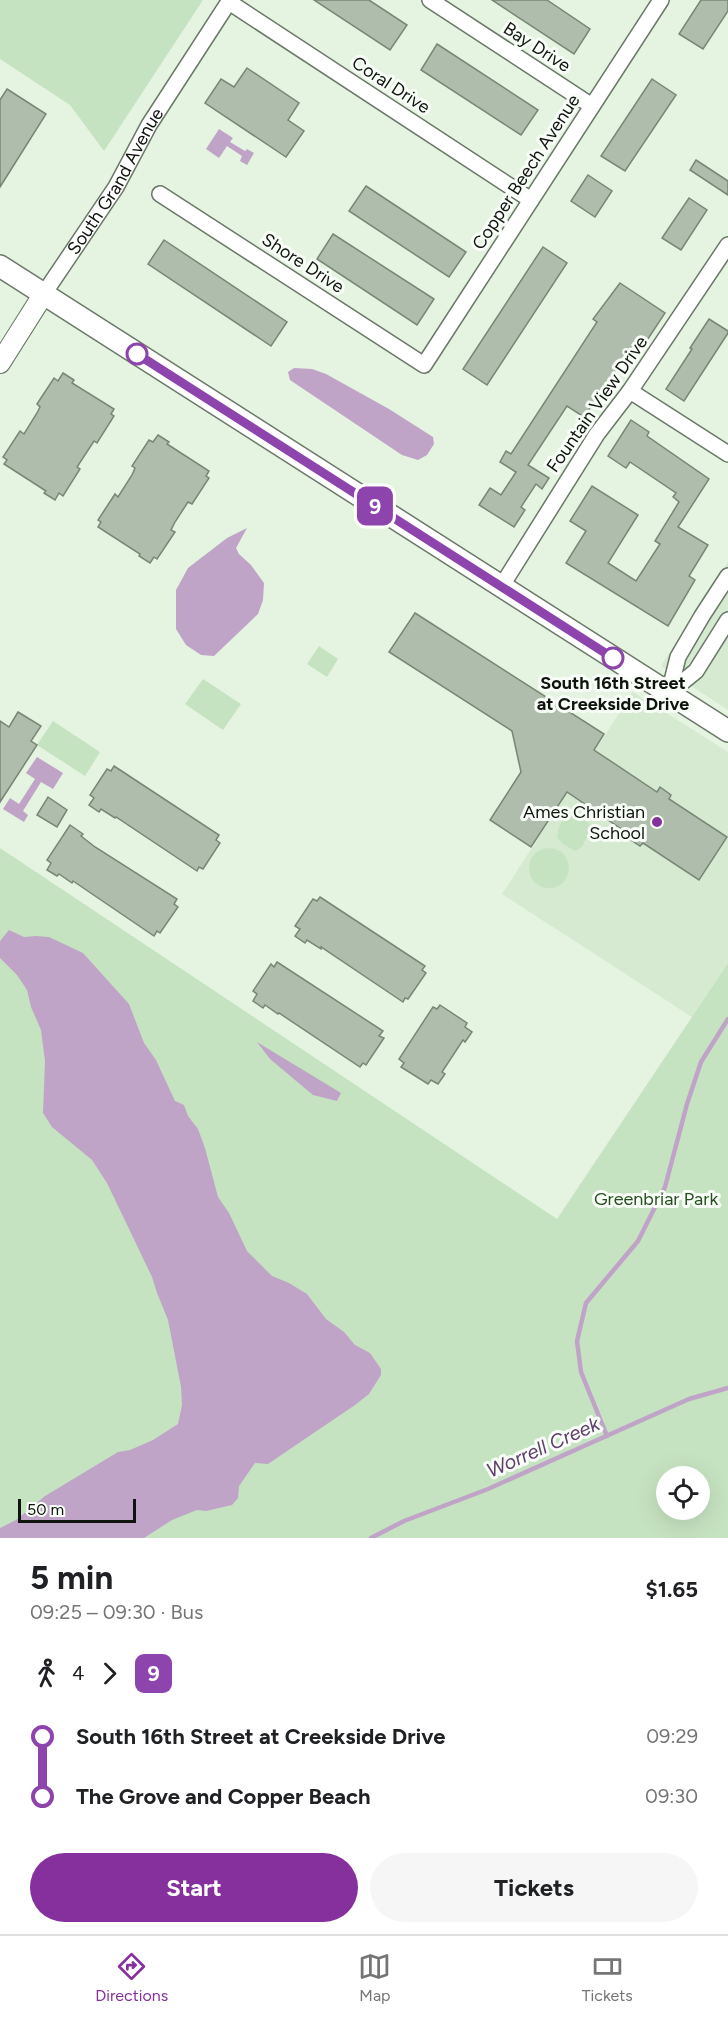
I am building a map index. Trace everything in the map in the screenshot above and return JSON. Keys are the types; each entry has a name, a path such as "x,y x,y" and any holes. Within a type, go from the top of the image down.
{"main road":[{"path":"0,266 728,731"}],"street":[{"name":"Bay Drive","path":"430,0 592,106"},
{"name":"Copper Beech Avenue","path":"424,365 661,0"},
{"name":"Coral Drive","path":"229,1 531,200"},
{"name":"South Grand Avenue","path":"0,363 116,187 149,125 229,1"},
{"name":"Shore Drive","path":"160,194 424,365"},
{"name":"Fountain View Drive","path":"501,587 597,434 630,390 728,245"},
{"path":"630,390 728,454"},
{"path":"669,693 678,657 728,576"},
{"path":"669,693 696,670 728,620"}],"shaded area":[{"path":"219,129 233,138 230,142 245,151 247,149 254,153 247,165 240,161 242,156 227,146 219,158 206,149"},
{"path":"294,368 312,369 326,374 389,409 433,437 434,444 427,455 418,460 402,455 290,380 288,372"},
{"path":"247,528 236,548 264,583 263,600 258,614 214,656 201,655 186,645 176,629 176,590 188,568 227,538"},
{"path":"728,562 728,710 661,666"},
{"path":"633,692 728,752 728,963 692,1017 502,894"},
{"path":"37,757 63,773 53,789 41,782 23,811 28,815 24,822 3,809 10,798 19,804 35,779 26,773"},
{"path":"9,930 24,937 49,937 83,953 129,1004 144,1043 156,1060 175,1101 184,1105 188,1116 198,1129 218,1197 229,1213 247,1251 272,1276 307,1294 326,1319 344,1332 355,1345 370,1353 381,1369 381,1375 369,1394 355,1405 268,1464 255,1463 239,1486 238,1498 232,1505 206,1511 197,1510 172,1520 144,1538 0,1538 0,1528 16,1520 45,1496 118,1452 130,1450 153,1440 178,1424 182,1405 181,1387 168,1320 152,1277 107,1183 92,1160 52,1127 43,1113 45,1061 41,1030 31,1007 27,990 17,975 0,958 0,941"},
{"path":"257,1042 341,1093 337,1101 313,1095 270,1059"}],"green space":[{"path":"0,0 203,0 104,151 70,105 0,59"},
{"path":"319,646 338,659 327,677 307,664"},
{"path":"203,679 241,704 223,730 185,704"},
{"path":"53,721 100,752 85,776 37,745"},
{"path":"569,810 593,826 582,847 575,851 557,838 559,827"},
{"name":"Greenbriar Park","path":"0,848 557,1219 728,963 728,1538 0,1538"},
{"path":"549,848 557,849 563,854 568,860 568,876 563,882 557,887 549,888 541,887 535,882 530,876 529,868 530,860 535,854 541,849"}],"building":[{"path":"314,0 369,0 407,25 390,50"},
{"path":"492,0 547,0 590,29 574,54"},
{"path":"701,0 728,0 728,11 703,49 679,34"},
{"path":"437,44 538,110 521,135 421,70"},
{"path":"247,68 299,103 288,120 304,131 286,157 205,103 221,79 234,87"},
{"path":"652,79 676,95 625,171 601,156"},
{"path":"7,89 46,114 0,187 0,100"},
{"path":"696,160 728,181 728,195 690,170"},
{"path":"588,175 612,191 595,217 571,201"},
{"path":"366,186 466,252 449,277 349,211"},
{"path":"689,198 707,210 681,250 662,238"},
{"path":"333,234 434,299 417,325 317,259"},
{"path":"164,240 287,322 271,346 148,264"},
{"path":"543,247 567,263 487,385 463,369"},
{"path":"620,283 665,313 640,351 632,346 584,417 567,406 528,465 549,478 542,489 536,484 521,507 525,510 514,527 479,505 490,488 501,495 516,472 500,462 506,451 511,454 597,322 593,319"},
{"path":"709,319 728,333 684,401 666,389"},
{"path":"63,373 74,380 72,383 114,409 111,414 114,416 97,443 94,441 77,467 80,469 63,496 59,493 55,500 44,493 46,491 4,464 7,460 3,457 20,431 24,434 40,407 37,404 54,378 58,381"},
{"path":"631,420 649,432 647,436 709,479 678,527 708,545 689,576 695,580 668,626 566,563 586,531 570,521 592,486 638,515 608,563 636,581 660,544 655,541 679,502 673,497 676,493 630,462 626,468 608,456"},
{"path":"158,435 169,442 167,444 209,471 206,476 209,478 192,504 188,502 171,530 175,532 157,559 154,557 150,563 98,527 101,522 98,520 115,494 118,497 132,475 135,468 132,466 149,440 153,442"},
{"path":"415,613 604,734 594,750 657,792 660,787 671,795 669,799 727,837 699,880 643,843 640,846 628,838 630,835 567,792 531,847 490,820 521,772 512,731 389,652"},
{"path":"18,712 41,726 31,741 37,745 0,802 0,721 9,727"},
{"path":"114,766 219,835 216,840 220,843 203,869 199,867 197,871 116,817 101,809 99,812 89,805 94,798 90,795 107,769 111,771"},
{"path":"48,797 67,810 57,827 37,815"},
{"path":"70,825 83,834 81,836 95,847 177,899 174,904 178,907 160,933 157,931 154,936 73,881 72,883 59,874 57,876 47,870 51,863 47,860"},
{"path":"320,897 425,966 422,970 426,973 408,999 405,998 403,1002 321,947 321,949 307,940 305,943 295,936 300,929 295,926 313,899 317,901"},
{"path":"277,962 383,1031 379,1036 384,1038 366,1065 363,1063 360,1067 279,1013 265,1005 263,1008 253,1001 257,994 253,991 271,964 274,967"},
{"path":"440,1005 467,1023 465,1027 472,1032 465,1042 463,1040 442,1072 445,1074 438,1084 431,1080 428,1084 401,1067 404,1063 399,1059 433,1007 437,1009"}],"waterway":[{"path":"607,1436 581,1372 577,1341 586,1303 638,1241 665,1187 687,1104 701,1062 728,1019"},
{"name":"Worrell Creek","path":"371,1538 404,1521 488,1489 689,1399 728,1388"}],"bus line":[{"name":"9","path":"137,354 613,658"}],"place":[{"name":"South 16th Street at Creekside Drive","path":"613,658"},
{"name":"Ames Christian School","path":"657,822"}]}
